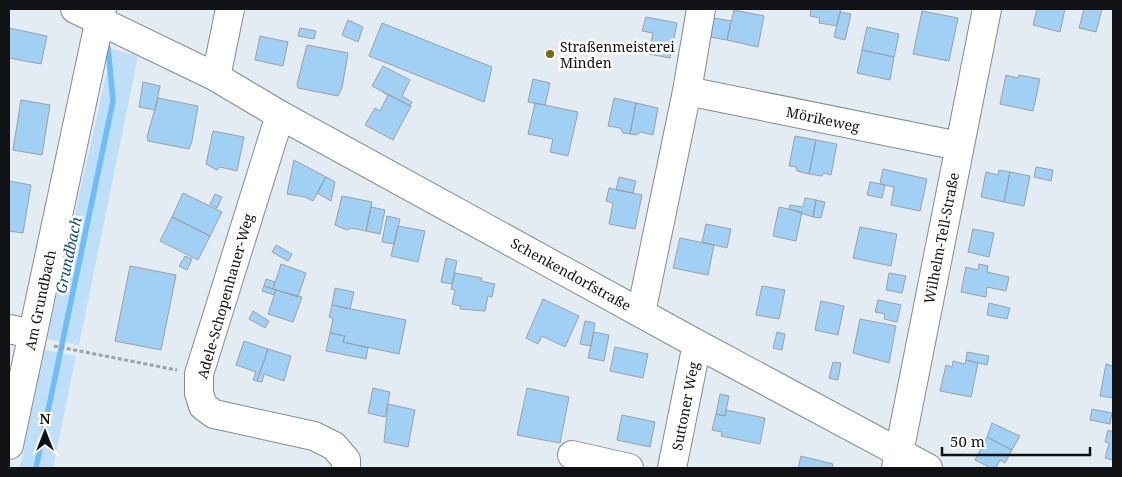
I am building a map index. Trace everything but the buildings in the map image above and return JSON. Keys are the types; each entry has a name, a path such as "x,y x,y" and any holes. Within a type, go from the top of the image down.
{"street":[{"name":"Schenkendorfstraße","path":"75,9 101,14 216,77 280,115 641,312 897,461 928,468"},
{"path":"216,77 230,9"},
{"path":"641,312 687,91 701,9"},
{"name":"Wilhelm-Tell-Straße","path":"897,461 987,9"},
{"name":"Am Grundbach","path":"9,445 24,335 101,14"},
{"name":"Mörikeweg","path":"687,91 959,146"},
{"name":"Adele-Schopenhauer-Weg","path":"280,115 199,374 199,393 203,406 214,414 314,436 334,446 346,460 346,468"},
{"name":"Suttoner Weg","path":"672,468 697,344"},
{"path":"572,455 629,468"}],"path":[{"path":"24,335 199,374"}],"shaded area":[{"path":"112,49 138,56 79,345 47,339"},
{"path":"44,350 76,356 53,468 20,468"}],"waterway":[{"name":"Grundbach","path":"36,468 113,101 108,47"}],"place":[{"name":"Straßenmeisterei Minden","path":"550,54"}]}
